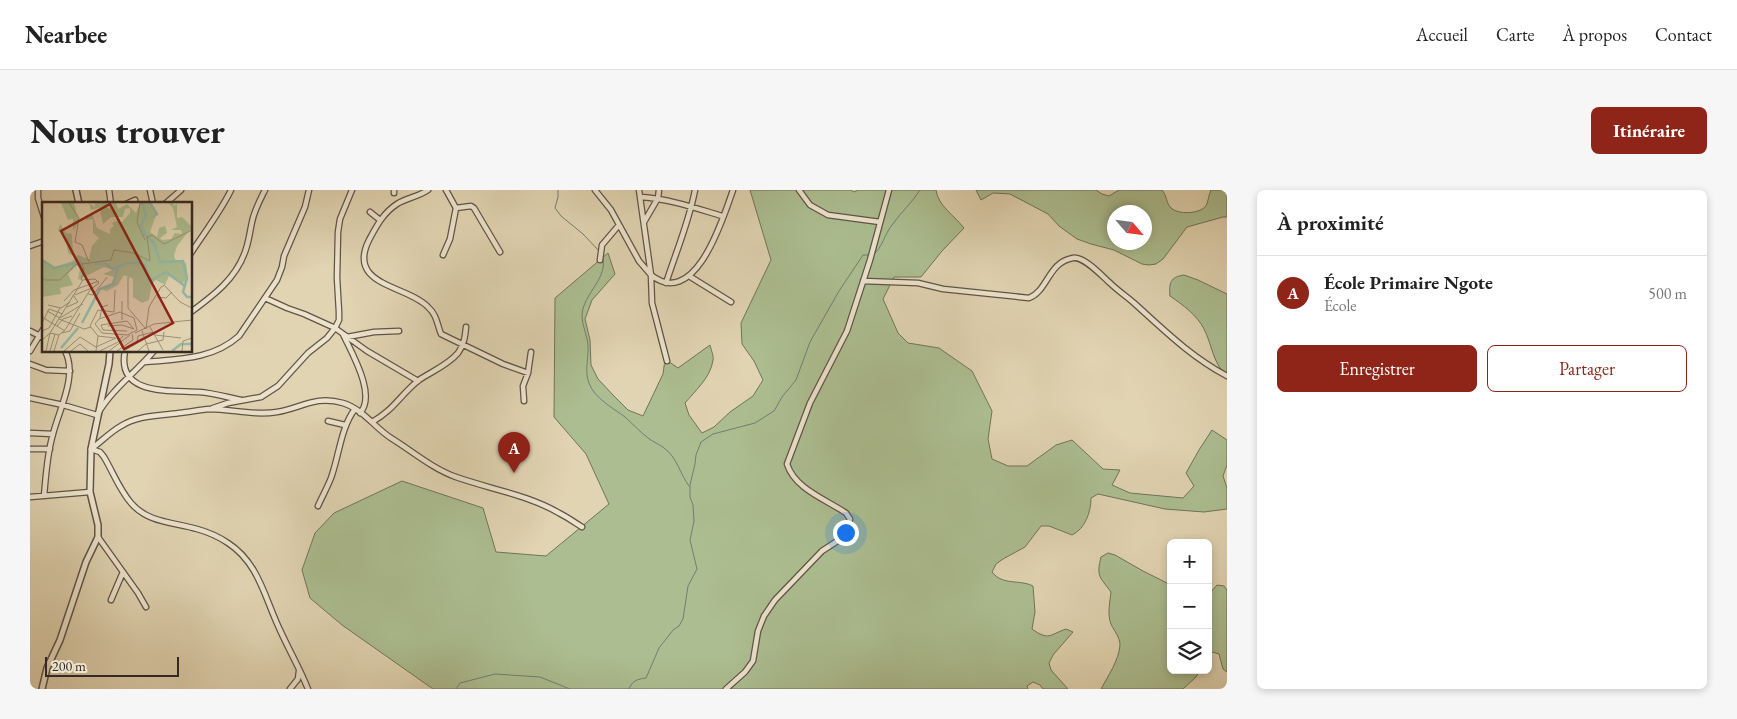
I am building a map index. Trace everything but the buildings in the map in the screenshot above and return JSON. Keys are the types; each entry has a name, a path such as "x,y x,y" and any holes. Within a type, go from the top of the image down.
{"street":[{"path":"38,190 38,198 42,211"},
{"path":"167,202 181,190"},
{"path":"192,251 202,234 221,209 231,190"},
{"path":"192,311 216,293 229,280 239,265 246,249 252,220 265,190"},
{"path":"145,362 199,357 231,344 239,336 277,280 284,256 305,207 309,190"},
{"path":"91,449 127,422 158,414 176,414 208,409 261,397 278,386 308,353 327,338 336,328 339,320 337,278 338,232 340,219 352,190"},
{"path":"428,190 414,198 397,204 380,220 366,246 364,259 367,270 375,278 392,288 411,295 428,306 436,317 441,334 503,364 528,373"},
{"path":"442,255 450,238 456,208 446,190"},
{"path":"595,190 611,210 639,261 659,282 666,283 673,283 689,276 705,256 716,235 733,190"},
{"path":"639,190 651,275 652,303 668,361"},
{"path":"644,222 658,198 660,190"},
{"path":"666,283 692,208 695,190"},
{"path":"799,190 810,205 828,215 880,222"},
{"path":"726,689 745,672 753,661 758,631 764,616 775,600 822,552 839,540 847,530 850,519 846,513 801,486 790,474 787,464 810,403 847,331 870,260 889,190"},
{"path":"641,198 658,198 679,202 692,208 722,216"},
{"path":"130,202 135,200"},
{"path":"456,208 471,206 474,208 500,252"},
{"path":"370,212 380,220"},
{"path":"600,260 602,245 619,225"},
{"path":"30,246 42,242"},
{"path":"862,281 918,284 952,290 1029,298 1035,296 1040,291 1047,277 1057,266 1072,258 1079,258 1198,360 1227,376"},
{"path":"689,276 731,302"},
{"path":"265,298 336,328 367,351 418,381"},
{"path":"372,422 390,410 418,381 455,356 463,344 466,327"},
{"path":"30,331 42,337"},
{"path":"30,351 42,331"},
{"path":"347,336 399,331"},
{"path":"342,333 364,383 366,403 360,413"},
{"path":"44,496 53,434 70,371 69,359 66,352"},
{"path":"42,689 47,668 65,626 86,562 98,537 98,525 90,492 91,449 110,352"},
{"path":"125,352 124,369 128,377 136,384 145,388 172,392 216,394 246,401"},
{"path":"97,415 110,395 153,352"},
{"path":"524,401 523,386 528,373 531,352"},
{"path":"30,364 46,370 70,371"},
{"path":"30,398 97,415"},
{"path":"208,409 257,413 278,412 318,400 344,403 372,422 384,434 443,471 456,477 528,499 559,512 582,527"},
{"path":"318,506 331,478 345,425 355,409"},
{"path":"328,421 345,425"},
{"path":"30,433 53,434"},
{"path":"30,449 50,449"},
{"path":"91,449 100,452 104,456 124,493 132,504 144,514 168,523 210,533 241,553 258,576 278,628 308,689"},
{"path":"30,497 90,492"},
{"path":"98,537 146,607"},
{"path":"111,600 123,572"},
{"path":"290,689 298,679 300,670"}],"green space":[{"path":"750,190 851,190 854,192 858,190 936,190 943,206 964,228 921,277 894,277 883,299 898,333 908,343 939,348 972,371 992,411 988,439 992,459 1008,466 1027,466 1056,445 1072,440 1103,469 1120,470 1112,485 1130,493 1183,498 1194,486 1186,473 1212,430 1227,440 1227,465 1223,476 1227,488 1227,509 1204,512 1165,509 1098,494 1091,498 1086,520 1077,532 1072,535 1049,526 1041,526 1025,547 996,564 992,572 1001,579 1033,586 1035,612 1032,629 1046,636 1066,629 1073,632 1053,655 1049,663 1051,670 1068,689 1043,689 1040,685 1033,682 1027,686 1028,689 433,689 342,625 310,598 302,570 315,533 334,513 402,481 483,508 496,552 546,556 609,504 586,454 554,417 555,298 608,253 615,274 592,300 585,319 590,340 591,365 598,379 628,410 643,416 663,374 665,359 678,368 710,345 713,355 712,366 702,383 685,403 689,415 702,433 714,427 730,412 753,396 763,380 754,361 742,344 741,323 771,260"},
{"path":"976,190 1096,190 1109,196 1119,190 1162,190 1171,208 1179,212 1189,213 1199,211 1206,206 1211,190 1227,190 1227,217 1187,227 1163,259 1156,264 1149,265 1142,264 1114,250 1152,250 1152,205 1107,205 1107,248 1077,239 1059,226 1048,214 1010,194 993,193 981,200"},
{"path":"1184,275 1227,294 1227,375 1219,366 1207,335 1198,319 1170,296 1171,281 1176,277"},
{"path":"1108,553 1115,555 1167,583 1167,674 1198,674 1183,689 1101,689 1115,662 1120,642 1112,627 1109,616 1111,592 1099,573 1101,557"},
{"path":"1217,585 1224,586 1227,590 1227,672 1223,669 1219,654 1212,652 1212,591"}],"waterway":[{"path":"558,190 555,208 561,216 583,234 600,252"},
{"path":"873,255 892,225 920,190"},
{"path":"602,255 602,271 583,307 582,315 588,345 587,374 589,383 599,398 668,452 689,486"},
{"path":"629,689 635,681 646,678 659,648 683,619 688,586 697,569 690,540 694,521 690,485 696,455 701,442 713,434 755,423 774,411 782,397 796,380 810,342 839,291 863,255 869,255"},
{"path":"456,689 460,683 495,674 540,677 570,689"}],"place":[{"name":"École Primaire Ngote","path":"514,473"}]}
